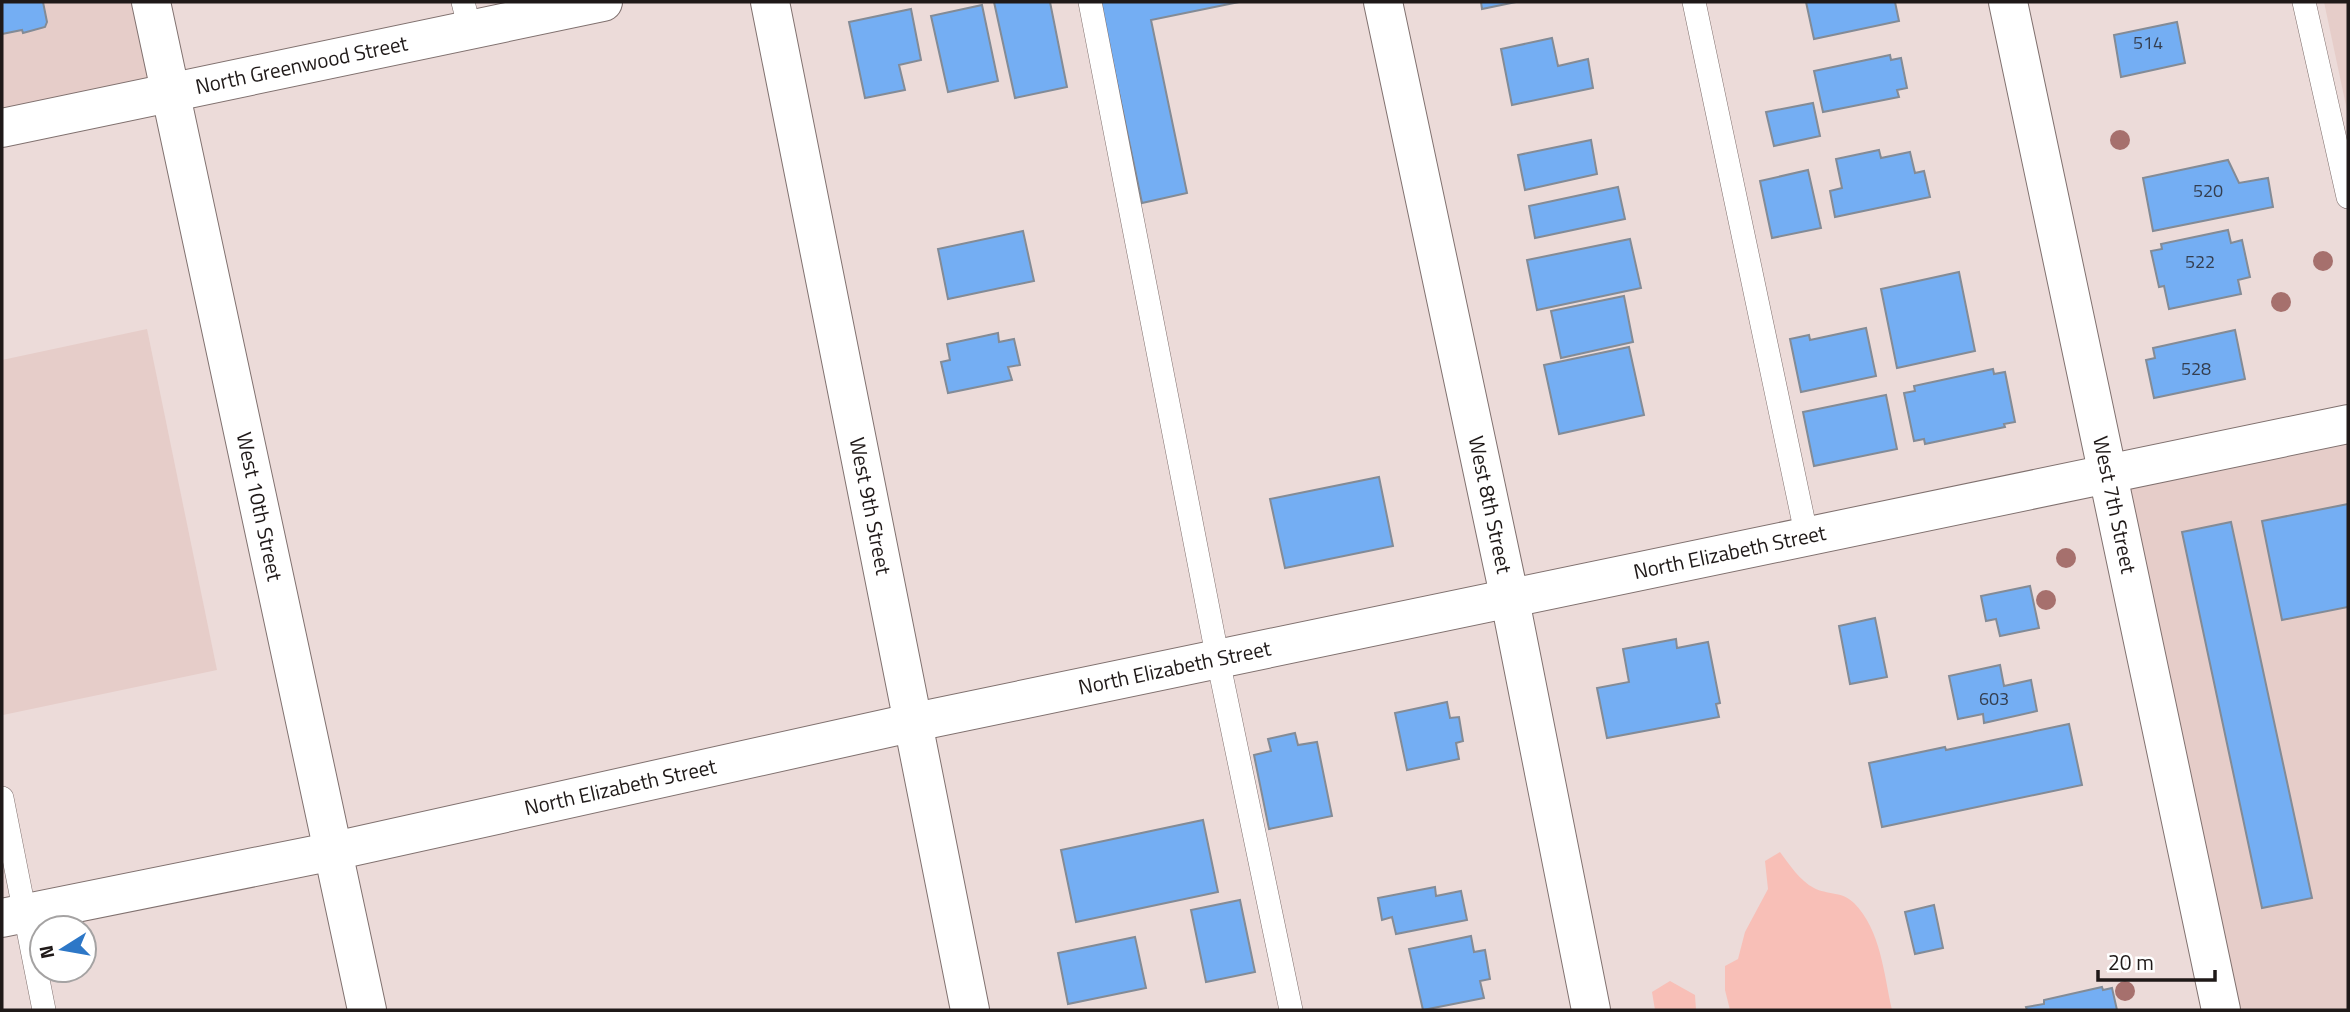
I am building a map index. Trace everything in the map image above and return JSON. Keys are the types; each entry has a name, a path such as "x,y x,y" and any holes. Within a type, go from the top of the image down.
{"street":[{"name":"West 10th Street","path":"152,2 367,1010"},
{"name":"North Greenwood Street","path":"2,128 170,93 467,16 603,2"},
{"name":"West 9th Street","path":"770,2 915,722 970,1010"},
{"name":"West 8th Street","path":"1383,2 1510,600 1591,1010"},
{"name":"West 7th Street","path":"2008,2 2221,1010"},
{"name":"North Elizabeth Street","path":"13,916 334,851 915,722 2348,425"}],"lane":[{"path":"1090,2 1218,660 1291,1010"},
{"path":"1694,2 1807,538"},
{"path":"2304,2 2348,197"},
{"path":"2,799 13,916 44,1010"}],"shaded area":[{"path":"2,2 151,2 170,93 2,128"},
{"path":"2324,2 2348,2 2348,115"},
{"path":"147,329 217,670 3,715 2,360"},
{"path":"2348,424 2348,1010 2221,1010 2108,476"},
{"path":"1780,852 1809,885 1849,899 1863,914 1876,939 1892,1010 1730,1010 1725,990 1725,966 1738,959 1745,932 1768,889 1765,861"},
{"path":"1670,981 1695,995 1696,1010 1655,1010 1652,992"}],"building":[{"path":"2,2 43,2 47,22 45,27 23,33 22,30 2,34"},
{"path":"994,2 1050,2 1067,87 1015,98"},
{"path":"1100,2 1239,2 1151,20 1187,193 1142,203"},
{"path":"1481,2 1516,2 1482,9"},
{"path":"1806,2 1895,2 1899,21 1814,39"},
{"path":"982,5 998,81 948,92 931,16"},
{"path":"911,9 921,60 899,65 905,90 865,98 849,22"},
{"path":"2177,22 2185,63 2121,77 2114,35"},
{"path":"1552,38 1558,66 1588,59 1593,88 1512,105 1501,49"},
{"path":"1890,55 1891,60 1901,58 1907,88 1897,90 1899,97 1823,112 1814,71"},
{"path":"1813,103 1820,136 1774,146 1766,112"},
{"path":"1591,140 1597,174 1525,190 1518,155"},
{"path":"1879,150 1881,158 1910,152 1915,173 1924,171 1930,197 1835,217 1830,191 1842,188 1836,159"},
{"path":"2228,160 2239,183 2268,178 2273,207 2153,231 2143,178"},
{"path":"1808,170 1821,228 1772,238 1760,181"},
{"path":"1618,187 1625,219 1535,238 1529,206"},
{"path":"2228,230 2231,243 2242,240 2250,277 2238,280 2241,294 2169,309 2164,286 2159,287 2151,251 2162,249 2161,244"},
{"path":"1023,231 1034,281 948,299 938,249"},
{"path":"1630,239 1641,288 1537,310 1527,260"},
{"path":"1959,272 1975,351 1897,368 1881,289"},
{"path":"1624,296 1633,342 1561,358 1551,311"},
{"path":"1866,328 1876,376 1801,392 1790,339 1809,335 1810,340"},
{"path":"2235,330 2245,379 2154,398 2146,360 2155,358 2153,348"},
{"path":"998,333 999,342 1014,339 1020,365 1008,367 1012,380 948,393 941,362 950,360 947,344"},
{"path":"1629,347 1644,415 1559,434 1544,365"},
{"path":"1993,369 1994,374 2005,372 2015,422 2004,424 2005,427 1925,444 1924,439 1914,441 1904,393 1915,391 1914,386"},
{"path":"1886,395 1897,449 1814,466 1803,412"},
{"path":"1379,477 1393,546 1285,568 1270,499"},
{"path":"2348,504 2348,607 2282,620 2262,521"},
{"path":"2231,522 2312,898 2262,908 2182,532"},
{"path":"2030,586 2039,628 2000,636 1996,619 1986,621 1981,596"},
{"path":"1875,618 1887,677 1850,684 1839,626"},
{"path":"1676,639 1677,648 1708,642 1720,703 1716,704 1719,717 1607,738 1597,688 1629,682 1623,649"},
{"path":"2000,665 2004,686 2031,680 2037,711 1984,723 1983,714 1958,719 1949,676"},
{"path":"1447,702 1450,718 1459,717 1463,741 1456,743 1459,759 1407,770 1395,713"},
{"path":"2069,724 2082,785 1882,827 1869,763"},
{"path":"1295,733 1298,745 1317,742 1332,816 1269,829 1254,755 1271,751 1268,739"},
{"path":"1203,820 1218,892 1076,922 1061,850"},
{"path":"1435,887 1436,896 1461,891 1467,920 1396,934 1392,917 1382,920 1378,898"},
{"path":"1240,900 1255,972 1206,982 1191,910"},
{"path":"1934,905 1943,948 1915,954 1905,912"},
{"path":"1471,936 1474,952 1485,950 1490,979 1480,981 1484,998 1423,1010 1409,949"},
{"path":"1135,937 1146,988 1068,1004 1058,953"},
{"path":"2102,987 2103,990 2112,988 2117,1010 2027,1010 2026,1007 2044,1004 2044,1000"}]}
